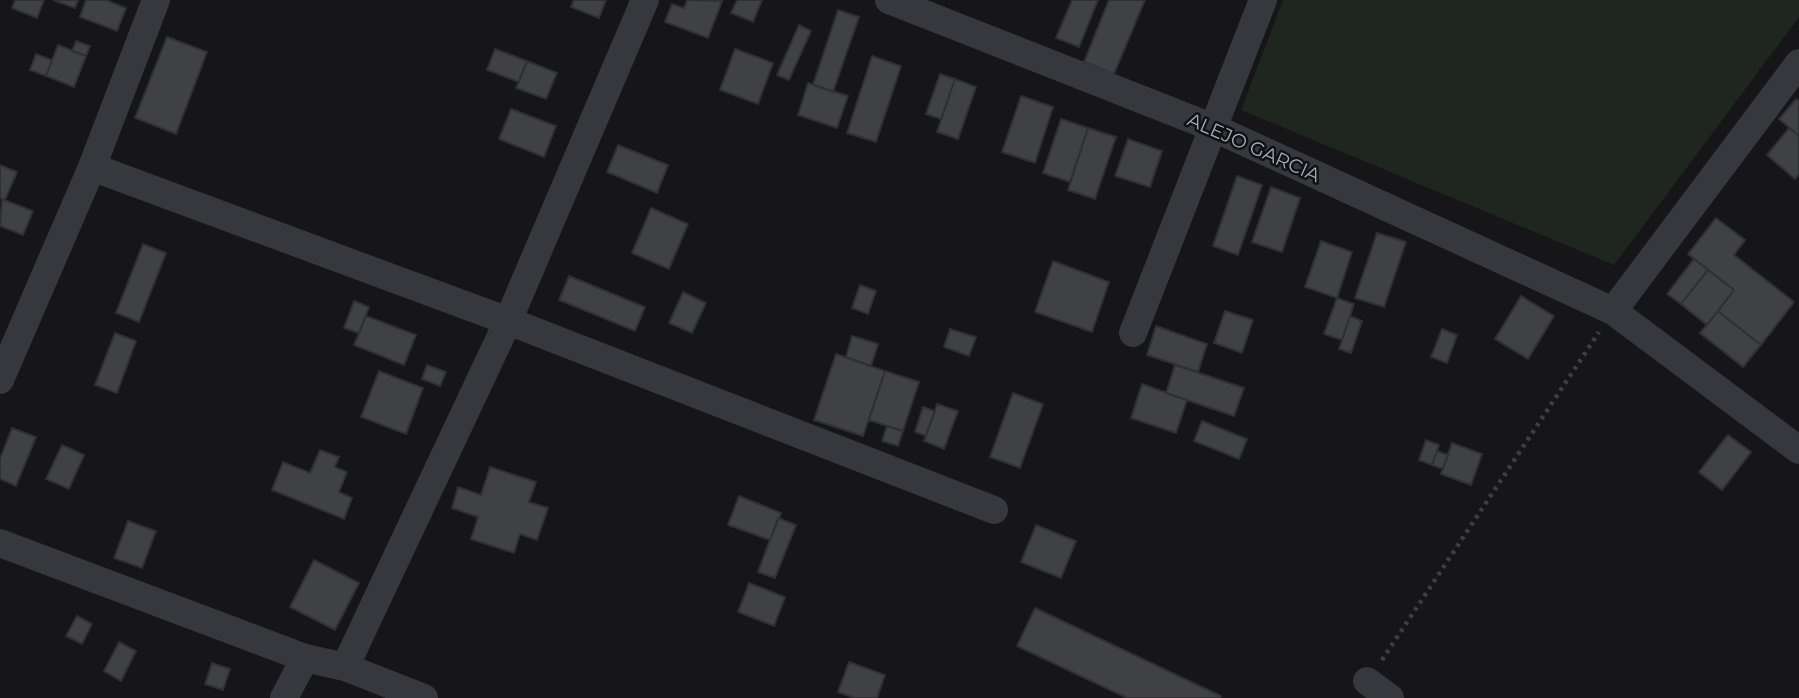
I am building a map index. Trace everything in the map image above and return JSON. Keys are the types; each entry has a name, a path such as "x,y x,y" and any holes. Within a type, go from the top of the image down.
{"street":[{"path":"0,380 92,167 156,0"},
{"path":"345,667 508,321 645,0"},
{"name":"ALEJO GARCIA","path":"889,0 1214,128 1613,310 1799,450"},
{"path":"1133,333 1263,0"},
{"path":"1613,310 1799,63"},
{"path":"92,167 508,321 994,510"},
{"path":"0,543 305,658 345,667 424,698"},
{"path":"284,698 305,658"},
{"path":"1367,681 1390,698"}],"path":[{"path":"1367,681 1499,488 1613,310"}],"shaded area":[{"path":"1283,0 1799,0 1799,17 1614,265 1241,110"}],"building":[{"path":"15,0 44,0 37,18 12,8"},
{"path":"53,0 78,0 75,8"},
{"path":"86,0 106,0 126,8 117,31 80,17"},
{"path":"574,0 606,0 599,18 571,7"},
{"path":"687,0 722,1 708,38 665,22 672,4 684,8"},
{"path":"737,0 762,0 753,22 731,13"},
{"path":"1072,0 1098,0 1079,47 1056,38"},
{"path":"1109,0 1145,0 1114,74 1084,62"},
{"path":"838,10 859,17 833,92 813,85"},
{"path":"799,25 811,31 789,80 777,75"},
{"path":"167,37 207,52 176,134 135,118"},
{"path":"76,41 90,46 86,56 72,51"},
{"path":"58,45 86,56 74,87 46,76"},
{"path":"495,49 527,61 519,82 487,70"},
{"path":"735,49 773,63 758,104 720,90"},
{"path":"36,54 52,60 46,76 30,70"},
{"path":"872,56 901,66 876,142 847,133"},
{"path":"527,61 557,73 546,99 516,88"},
{"path":"940,74 955,79 941,119 926,114"},
{"path":"955,79 976,87 958,139 937,132"},
{"path":"808,83 848,96 837,128 798,115"},
{"path":"1021,96 1053,107 1035,163 1002,152"},
{"path":"1796,99 1799,101 1799,136 1779,119"},
{"path":"511,109 556,126 544,157 499,139"},
{"path":"1061,119 1088,128 1070,182 1043,173"},
{"path":"1088,128 1116,137 1095,199 1068,190"},
{"path":"1789,128 1799,136 1799,174 1795,179 1767,155"},
{"path":"1128,139 1162,151 1150,187 1115,176"},
{"path":"618,145 668,165 657,193 607,172"},
{"path":"0,165 17,172 5,200 0,198"},
{"path":"1237,176 1262,185 1238,255 1213,246"},
{"path":"1271,187 1300,198 1282,252 1252,242"},
{"path":"2,199 33,211 23,235 0,226"},
{"path":"651,208 688,224 669,269 632,253"},
{"path":"1716,218 1745,240 1734,255 1794,302 1761,345 1718,311 1734,290 1688,254"},
{"path":"1377,233 1406,242 1384,307 1355,298"},
{"path":"1321,241 1352,252 1337,298 1305,287"},
{"path":"143,244 166,253 139,322 116,313"},
{"path":"1694,259 1708,270 1681,304 1667,294"},
{"path":"1053,261 1109,282 1092,332 1035,312"},
{"path":"1708,270 1734,290 1707,325 1681,304"},
{"path":"569,276 645,307 635,331 559,300"},
{"path":"860,285 876,291 868,314 852,308"},
{"path":"683,292 706,303 692,333 669,323"},
{"path":"1521,296 1554,316 1528,359 1495,339"},
{"path":"1337,298 1354,304 1342,340 1324,334"},
{"path":"354,301 369,307 359,333 344,328"},
{"path":"1225,311 1253,320 1242,353 1214,343"},
{"path":"1718,311 1761,345 1743,367 1700,333"},
{"path":"366,316 416,335 404,365 354,345"},
{"path":"1350,316 1362,321 1351,353 1339,349"},
{"path":"1156,326 1207,344 1198,372 1147,355"},
{"path":"950,329 976,337 969,356 944,347"},
{"path":"1442,329 1457,335 1447,363 1431,357"},
{"path":"115,333 136,341 117,393 95,385"},
{"path":"852,336 878,344 871,366 846,357"},
{"path":"836,354 885,371 863,436 814,420"},
{"path":"427,365 446,372 440,386 422,379"},
{"path":"1175,365 1244,388 1234,416 1166,393"},
{"path":"379,371 423,388 406,434 361,417"},
{"path":"885,371 919,382 903,431 869,420"},
{"path":"1142,384 1187,400 1176,433 1131,418"},
{"path":"1013,393 1043,404 1020,468 990,457"},
{"path":"937,404 958,411 944,449 924,441"},
{"path":"923,407 935,411 926,436 915,432"},
{"path":"1202,421 1247,439 1239,459 1194,441"},
{"path":"887,426 903,431 898,446 882,441"},
{"path":"12,428 36,437 16,486 0,479 0,459"},
{"path":"1728,435 1751,452 1722,490 1699,472"},
{"path":"1426,440 1439,445 1432,465 1419,460"},
{"path":"1452,443 1482,454 1471,485 1441,474"},
{"path":"62,445 84,455 69,489 46,479"},
{"path":"320,450 339,457 335,467 347,472 339,492 352,498 344,519 272,490 283,462 310,473"},
{"path":"1437,451 1448,455 1443,469 1432,465"},
{"path":"490,467 536,482 529,502 548,508 537,540 520,534 514,553 471,539 478,517 452,508 458,487 481,495"},
{"path":"739,496 781,513 770,540 728,525"},
{"path":"778,518 796,525 775,578 758,572"},
{"path":"128,521 156,531 142,568 114,558"},
{"path":"1036,525 1076,541 1061,578 1021,562"},
{"path":"314,560 359,583 335,630 290,607"},
{"path":"749,583 785,597 774,626 738,612"},
{"path":"1035,608 1221,696 1127,698 1017,646"},
{"path":"77,616 92,624 82,644 66,636"},
{"path":"119,642 136,651 121,681 104,671"},
{"path":"849,662 885,675 877,698 854,698 838,692"},
{"path":"212,663 230,669 223,690 205,684"}]}
